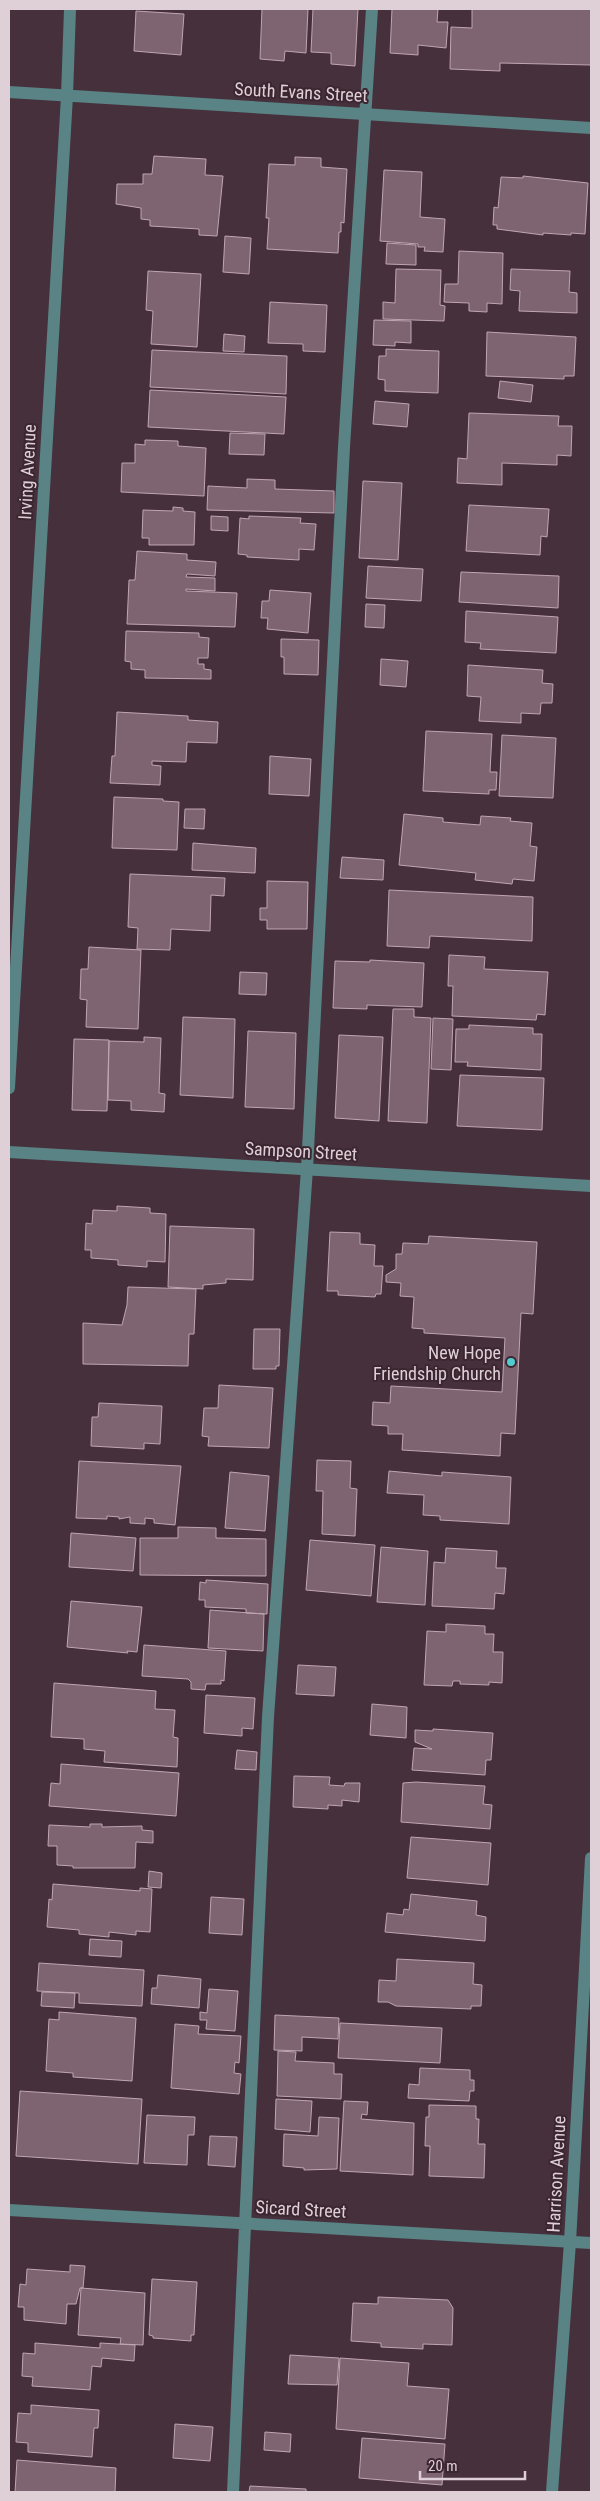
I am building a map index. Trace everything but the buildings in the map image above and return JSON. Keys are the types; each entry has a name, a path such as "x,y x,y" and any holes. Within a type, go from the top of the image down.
{"street":[{"name":"Irving Avenue","path":"9,1088 67,96 70,9"},
{"path":"233,2492 247,2223 268,1716 308,1169 344,447 367,114 372,9"},
{"name":"South Evans Street","path":"9,92 591,128"},
{"name":"Sampson Street","path":"9,1152 591,1186"},
{"name":"Harrison Avenue","path":"552,2492 570,2242 591,1858"},
{"name":"Sicard Street","path":"9,2210 591,2243"}],"place":[{"name":"New Hope Friendship Church","path":"511,1362"}]}
